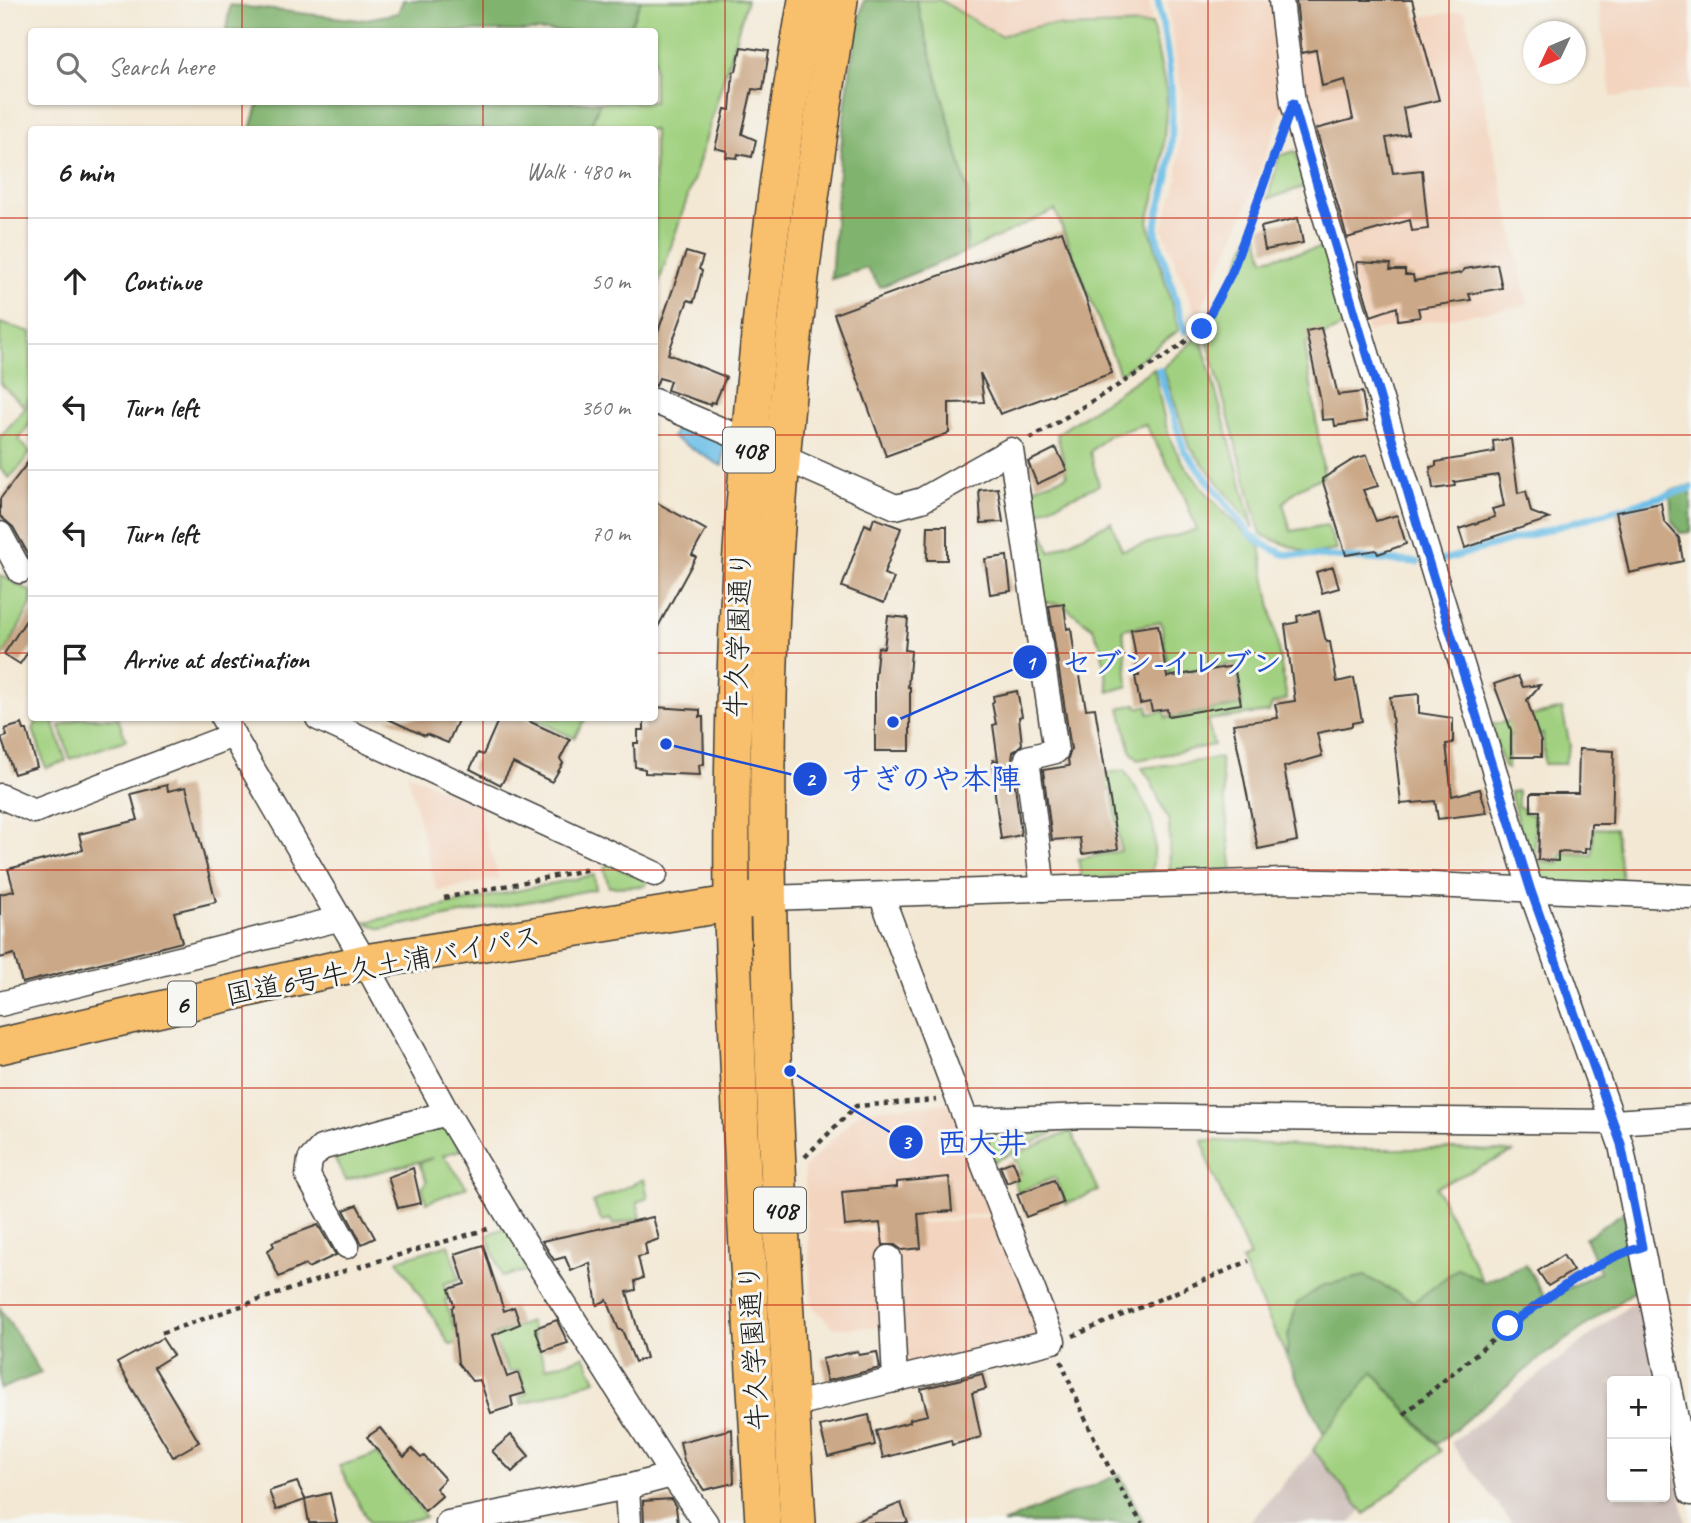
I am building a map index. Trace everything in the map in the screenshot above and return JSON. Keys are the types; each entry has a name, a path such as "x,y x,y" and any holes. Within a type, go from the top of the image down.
{"highway":[{"name":"牛久学園通り","path":"763,1523 742,1159 732,903 734,699 741,530 750,442 776,192 806,0"},
{"name":"牛久学園通り","path":"798,1523 776,1147 768,898 772,612 782,457 810,200 840,0"},
{"name":"国道6号牛久土浦バイパス","path":"0,1046 365,962 768,898"}],"street":[{"path":"1281,0 1293,103 1423,544 1531,891 1621,1144 1691,1493"},
{"path":"658,403 750,442"},
{"path":"782,457 896,507 922,500 1011,450 1056,751 1027,758 1043,889"},
{"path":"0,534 17,569"},
{"path":"324,721 655,874"},
{"path":"0,796 34,811 228,726 512,1222 672,1475 706,1523"},
{"path":"768,898 1282,881 1691,897"},
{"path":"791,1405 1053,1341 961,1109 881,895"},
{"path":"0,1004 338,919"},
{"path":"961,1109 1088,1116 1613,1122 1691,1116"},
{"path":"347,1246 308,1176 310,1160 321,1148 447,1112"},
{"path":"889,1258 895,1380"},
{"path":"448,1523 627,1487 672,1475"},
{"path":"627,1487 629,1523"}],"path":[{"path":"1011,450 1166,356 1202,329 1232,272 1293,103"},
{"path":"444,898 597,867 606,851"},
{"path":"796,1165 856,1106 961,1109"},
{"path":"162,1333 355,1268 512,1222"},
{"path":"1404,1414 1508,1326 1546,1299 1578,1277 1624,1252 1642,1247"},
{"path":"1053,1341 1060,1342 1249,1261"},
{"path":"1053,1341 1079,1403 1127,1501 1142,1523"}],"shaded area":[{"path":"940,0 1149,0 1152,24 1042,25 1000,36"},
{"path":"1167,0 1275,0 1287,98 1237,231 1197,318 1162,228 1178,178 1181,94"},
{"path":"1598,0 1691,0 1691,89 1611,97"},
{"path":"1463,11 1528,305 1368,331 1301,97 1295,28 1359,19 1369,24"},
{"path":"407,773 483,808 481,820 499,879 437,891"},
{"path":"950,1103 989,1213 819,1231 877,1232 877,1228 991,1217 1042,1330 1037,1340 913,1368 903,1361 878,1232 882,1327 833,1328 812,1306 804,1168 862,1110"},
{"path":"1640,1297 1656,1376 1607,1376 1607,1502 1670,1502 1670,1442 1686,1523 1512,1523 1451,1443"},
{"path":"1313,1450 1362,1510 1351,1523 1249,1523"}],"green space":[{"path":"403,0 641,0 629,28 226,28 230,5 360,20 398,13"},
{"path":"641,0 747,0 695,175 658,285 658,126 591,126 599,105 658,105 658,28 629,28"},
{"path":"864,0 916,0 968,192 966,252 880,287 867,268 831,279 846,104"},
{"path":"916,0 940,0 1000,36 1042,25 1062,27 1152,24 1167,95 1162,169 1148,221 1179,330 1120,374 1055,210 966,252 968,191"},
{"path":"258,105 599,105 590,126 252,126"},
{"path":"1295,151 1306,186 1268,199 1279,156"},
{"path":"1255,223 1264,259 1327,247 1350,323 1305,344 1324,476 1298,489 1283,503 1291,531 1327,525 1337,550 1310,554 1261,535 1205,332 1225,296"},
{"path":"0,323 28,331 28,400 23,405 0,383"},
{"path":"1200,335 1254,528 1189,446 1163,368"},
{"path":"1154,368 1165,421 1176,451 1209,496 1260,546 1287,699 1272,704 1269,712 1207,720 1214,745 1138,760 1131,752 1120,708 1136,704 1138,708 1148,705 1149,714 1165,711 1166,718 1242,705 1236,664 1169,674 1161,622 1123,629 1128,686 1109,692 1101,646 1093,628 1061,604 1040,602 1024,491 1067,476 1057,434","holes":["1145,424 1183,493 1197,530 1122,550 1111,522 1050,552 1036,513 1099,485 1090,452 1107,436"]},
{"path":"28,404 28,426 19,440 28,450 28,455 9,478 0,468 0,437"},
{"path":"1691,485 1691,532 1680,533 1672,521 1670,491"},
{"path":"0,575 28,590 28,611 0,662"},
{"path":"1562,709 1570,746 1564,764 1544,764 1543,734 1509,735 1508,769 1504,767 1491,725"},
{"path":"37,721 53,721 66,761 46,768 33,729"},
{"path":"72,721 119,721 126,740 70,759 60,726"},
{"path":"538,721 584,721 574,738"},
{"path":"1220,758 1233,874 1170,877 1169,822 1151,781 1142,768"},
{"path":"1124,770 1147,807 1154,830 1151,874 1082,880 1078,859 1121,851 1112,790 1072,796 1070,780"},
{"path":"1518,791 1518,807 1524,808 1523,812 1534,815 1536,861 1559,863 1561,853 1592,855 1594,829 1615,828 1623,887 1534,882 1510,792"},
{"path":"608,863 647,881 646,886 609,887 604,869"},
{"path":"594,875 596,889 381,929 365,922"},
{"path":"447,1125 461,1150 443,1155 467,1187 426,1203 422,1187 427,1182 419,1163 433,1158 346,1180 330,1150"},
{"path":"986,1127 1061,1129 991,1163 982,1136"},
{"path":"1071,1131 1098,1191 1066,1204 1055,1177 1018,1192 1013,1177 1021,1173 1013,1155"},
{"path":"1203,1140 1347,1149 1514,1152 1436,1187 1483,1282 1373,1372 1441,1451 1365,1514 1313,1450 1324,1434 1241,1261 1250,1257 1209,1165"},
{"path":"644,1179 648,1198 637,1202 641,1218 613,1224 610,1219 602,1222 593,1202"},
{"path":"1624,1212 1640,1287 1539,1359 1437,1444 1373,1372 1324,1434 1287,1358 1288,1336 1297,1303 1324,1285 1365,1276 1414,1302 1458,1268 1484,1282 1526,1265 1546,1299 1600,1272 1585,1238"},
{"path":"507,1227 528,1270 502,1277 487,1235"},
{"path":"449,1244 459,1279 444,1284 448,1297 445,1300 459,1343 450,1345 398,1260"},
{"path":"0,1308 41,1373 0,1389"},
{"path":"530,1322 546,1368 584,1356 596,1380 522,1404 520,1397 527,1394 519,1370 509,1372 497,1346 473,1354 468,1345"},
{"path":"377,1454 426,1517 398,1523 369,1523 339,1466"},
{"path":"1120,1474 1144,1523 1003,1523"}],"water":[{"path":"680,419 725,438 722,466 672,437"}],"building":[{"path":"1296,0 1412,0 1439,100 1403,108 1408,134 1386,138 1393,173 1422,170 1428,229 1412,231 1410,220 1347,238 1316,129 1353,119 1345,80 1322,86 1316,50 1302,53"},
{"path":"741,47 769,51 763,90 752,89 742,134 756,140 752,157 738,154 737,158 726,157 727,151 715,148 725,109 730,110 733,72 736,71"},
{"path":"1298,218 1303,243 1265,250 1261,227"},
{"path":"1062,231 1112,373 1000,414 980,373 984,402 949,403 949,433 886,456 834,314"},
{"path":"686,252 703,257 694,302 688,300 668,354 726,377 715,403 711,402 710,405 667,390 670,381 659,378 658,381 658,332"},
{"path":"1357,262 1391,264 1390,270 1405,270 1405,275 1413,275 1414,281 1497,264 1502,288 1469,294 1471,300 1418,308 1420,317 1398,320 1397,307 1371,316"},
{"path":"1321,328 1338,395 1362,392 1367,421 1335,426 1334,419 1322,420 1321,402 1306,331"},
{"path":"1511,439 1518,493 1526,491 1531,512 1549,519 1465,548 1459,529 1495,517 1492,509 1504,506 1498,475 1454,482 1455,486 1433,489 1430,467 1436,466 1436,462 1494,452 1493,441"},
{"path":"1056,448 1067,470 1037,484 1028,462"},
{"path":"1367,455 1378,486 1363,490 1376,521 1397,515 1406,544 1378,554 1376,550 1346,555 1322,479 1354,459"},
{"path":"28,462 28,554 13,527 0,516 0,499"},
{"path":"998,488 1003,522 981,523 979,490"},
{"path":"658,503 706,530 692,555 696,557 658,627"},
{"path":"1661,503 1664,521 1679,538 1683,561 1629,573 1616,512"},
{"path":"874,518 901,528 884,574 894,578 884,603 842,587 865,524 871,527"},
{"path":"928,526 947,526 947,560 927,560"},
{"path":"1007,556 1011,591 990,594 985,559"},
{"path":"1333,567 1339,588 1322,593 1316,572"},
{"path":"1064,604 1067,629 1071,628 1077,673 1080,676 1086,709 1095,708 1118,849 1082,854 1080,838 1052,840 1043,770 1069,766 1071,749 1049,606"},
{"path":"1319,611 1325,638 1330,642 1337,682 1354,678 1362,721 1352,723 1352,726 1317,733 1322,756 1284,767 1297,841 1258,849 1233,724 1278,718 1275,704 1295,701 1285,625 1298,622 1297,616"},
{"path":"888,616 908,618 905,650 911,651 908,687 910,751 875,751 875,678 878,647 884,648"},
{"path":"28,617 28,652 20,664 4,654"},
{"path":"1158,625 1167,677 1234,666 1241,704 1168,716 1167,709 1152,711 1150,702 1140,704 1135,676 1139,676 1131,629"},
{"path":"1518,676 1523,687 1540,685 1527,700 1541,742 1541,757 1511,757 1511,730 1494,684"},
{"path":"1017,691 1022,716 1019,717 1022,744 1013,752 1012,760 1021,835 1001,839 995,794 993,760 998,761 992,703 993,696"},
{"path":"1419,694 1419,713 1453,718 1453,743 1446,744 1452,796 1480,789 1487,813 1438,819 1435,801 1401,804 1390,697"},
{"path":"658,707 700,710 700,717 703,717 704,764 699,765 700,775 645,773 645,769 635,767 634,743 638,743 638,730 644,730 644,721 658,721"},
{"path":"392,721 458,721 448,743 426,734 425,736"},
{"path":"498,721 529,721 570,740 560,759 563,763 552,782 513,763 501,785 470,769 478,753 483,755"},
{"path":"22,724 24,730 27,730 37,767 14,774 1,738 7,736 5,729"},
{"path":"1579,749 1614,751 1612,824 1591,824 1590,848 1585,849 1585,853 1558,852 1558,861 1538,860 1540,811 1531,811 1531,793 1578,793"},
{"path":"167,785 168,791 186,787 216,902 174,912 182,942 22,983 14,954 0,958 0,894 14,891 8,869 83,850 79,834 138,820 131,794"},
{"path":"1013,1161 1020,1178 1007,1183 1000,1166"},
{"path":"413,1168 421,1203 398,1208 388,1177"},
{"path":"949,1177 952,1211 918,1214 921,1248 902,1250 895,1245 883,1245 880,1223 845,1226 842,1192 897,1187 897,1182"},
{"path":"1054,1180 1063,1203 1026,1217 1017,1194"},
{"path":"357,1205 375,1238 362,1244 344,1210"},
{"path":"653,1217 659,1239 645,1244 647,1255 638,1257 643,1278 635,1281 636,1290 627,1292 646,1358 635,1362 607,1300 597,1305 590,1263 571,1271 565,1257 554,1260 542,1241"},
{"path":"318,1225 336,1255 279,1277 267,1251 274,1246 272,1242"},
{"path":"483,1245 504,1311 514,1307 520,1324 493,1335 507,1377 518,1373 525,1393 511,1397 513,1406 491,1413 480,1380 472,1381 458,1363 452,1308 454,1305 449,1289 465,1284 455,1254"},
{"path":"1563,1255 1573,1271 1548,1286 1538,1271"},
{"path":"557,1320 568,1343 543,1351 535,1328"},
{"path":"162,1338 173,1355 154,1367 199,1442 173,1457 117,1363"},
{"path":"858,1351 859,1355 877,1352 880,1368 827,1381 822,1359"},
{"path":"982,1374 986,1389 972,1393 981,1437 952,1445 951,1440 883,1458 876,1431 928,1415 921,1389"},
{"path":"869,1415 875,1445 828,1457 820,1426"},
{"path":"380,1428 404,1457 412,1449 421,1458 424,1456 445,1479 436,1488 442,1496 425,1511 367,1437"},
{"path":"732,1429 734,1483 704,1490 684,1461 680,1442"},
{"path":"511,1435 529,1456 512,1472 492,1451"},
{"path":"297,1482 305,1499 330,1493 337,1523 309,1523 305,1500 276,1510 269,1491"},
{"path":"671,1499 676,1507 678,1523 644,1523 643,1501"},
{"path":"901,1503 908,1523 854,1523 854,1522"}],"waterway":[{"path":"1158,0 1169,66 1172,131 1168,176 1157,218 1156,233 1185,331"},
{"path":"1159,370 1184,450 1250,534 1263,544 1283,554 1417,562"},
{"path":"1440,561 1691,488"}],"place":[{"name":"セブン-イレブン","path":"893,722"},
{"name":"すぎのや本陣","path":"666,744"},
{"name":"西大井","path":"790,1071"}],"route":[{"path":"1202,329 1232,272 1293,103 1423,544 1531,891 1621,1144 1642,1247 1624,1252 1578,1277 1508,1326"}]}
